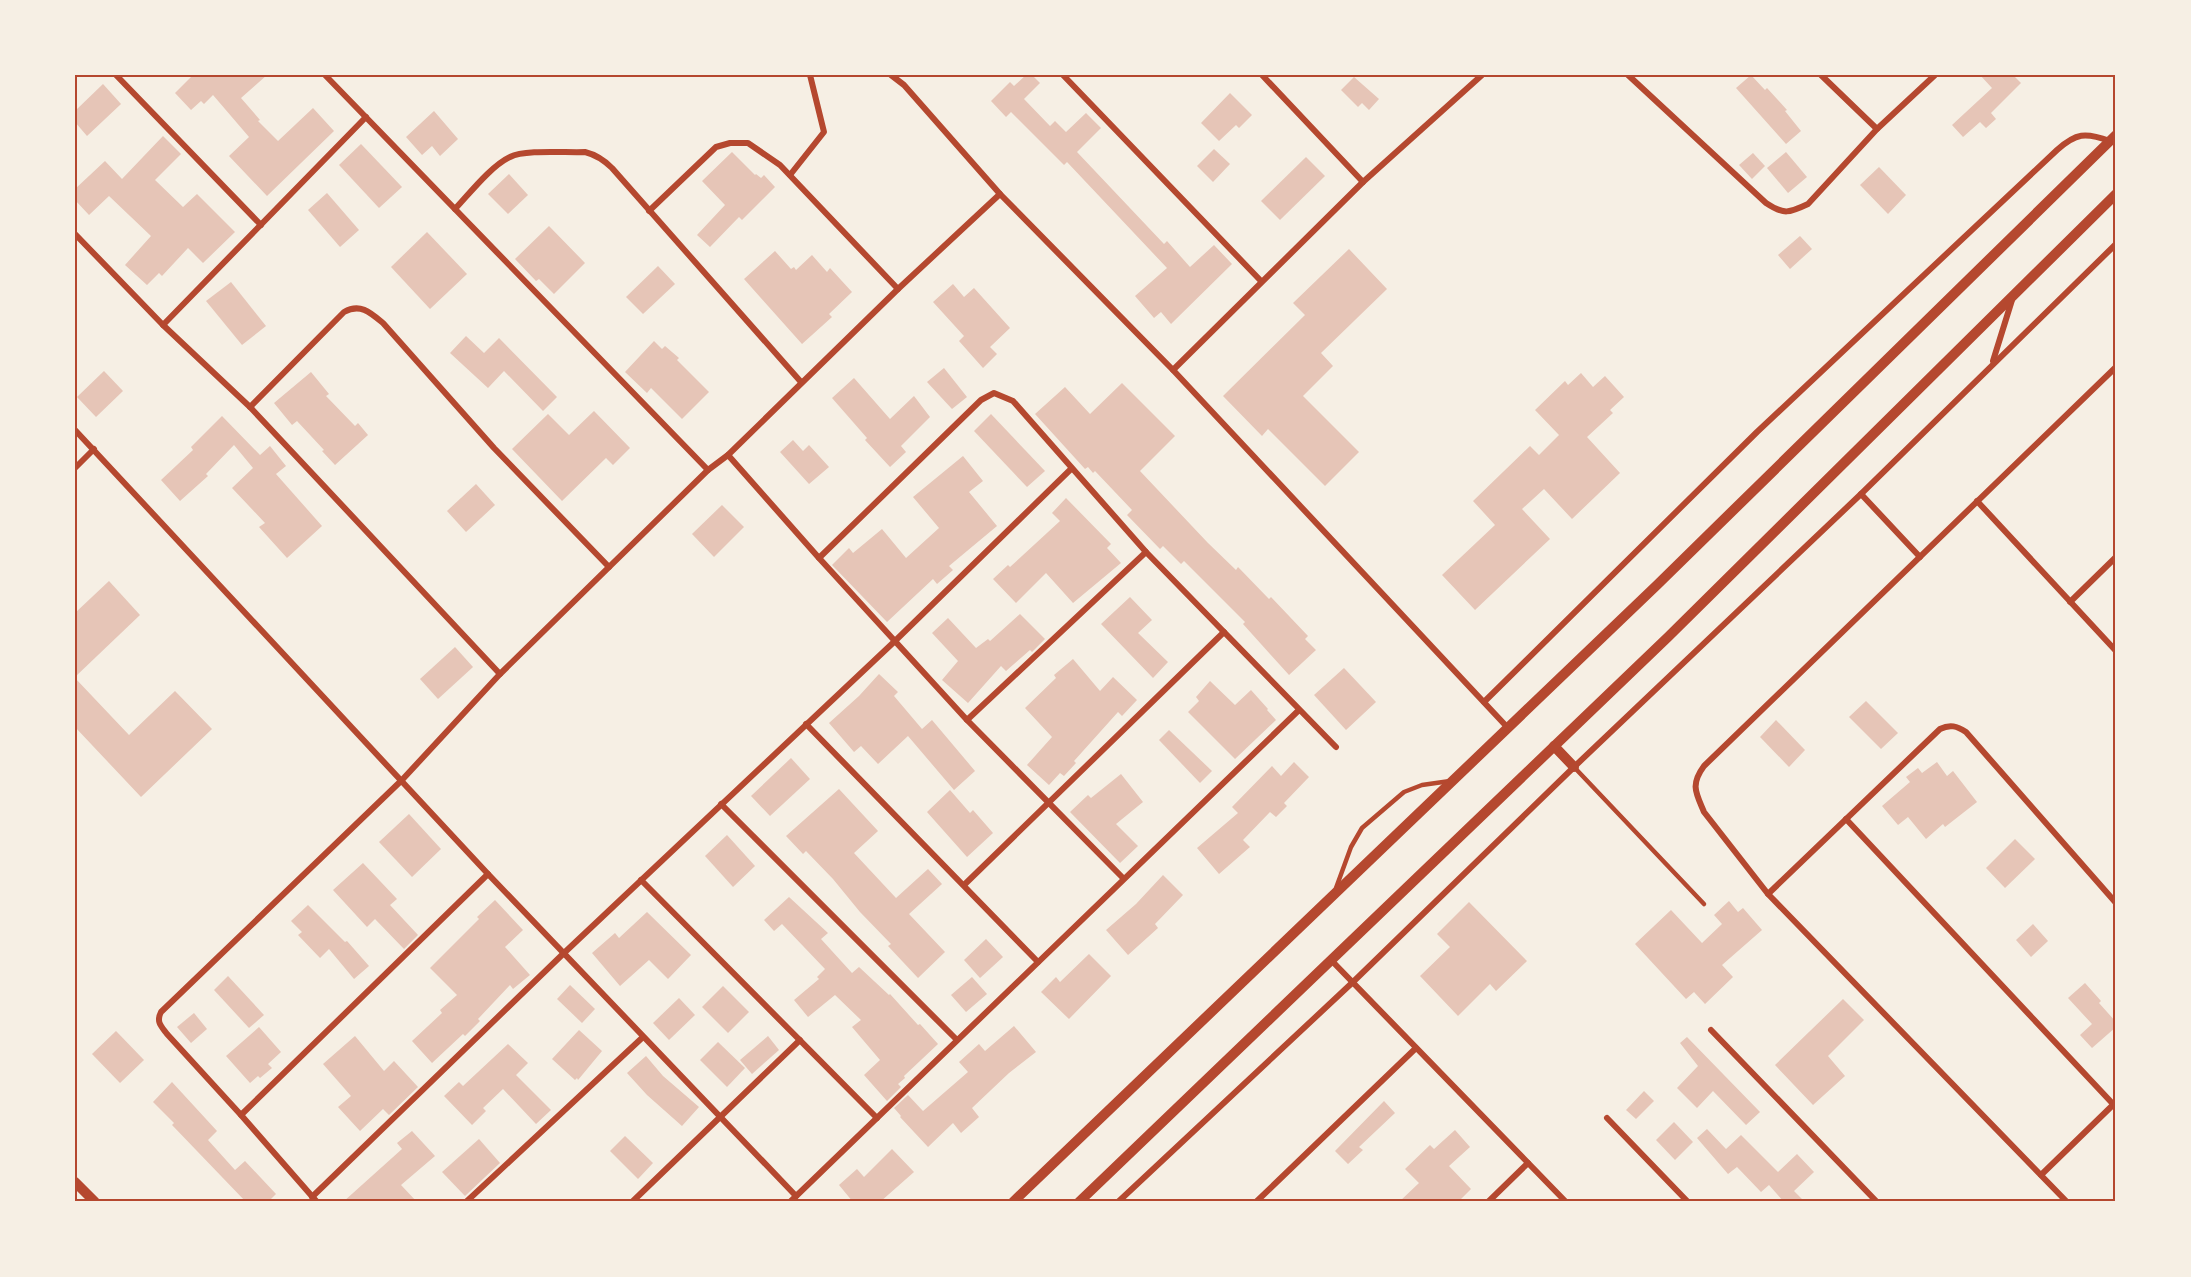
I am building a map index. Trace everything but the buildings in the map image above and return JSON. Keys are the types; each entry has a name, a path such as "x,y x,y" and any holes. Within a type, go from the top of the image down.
{"street":[{"path":"116,75 261,225"},
{"path":"325,75 708,471"},
{"path":"790,175 824,132 810,75"},
{"path":"891,75 904,85 1000,194 1173,370 1508,728"},
{"path":"1063,75 1261,281"},
{"path":"1262,75 1363,182"},
{"path":"1173,370 1363,182 1482,75"},
{"path":"1628,75 1766,203 1779,211 1793,211 1808,204 1877,129 1935,75"},
{"path":"1821,75 1877,129"},
{"path":"163,325 366,117"},
{"path":"1484,702 1757,432 2057,150 2071,138 2084,135 2113,138"},
{"path":"1013,1202 1657,585 2113,138"},
{"path":"649,211 716,147 730,143 748,143 780,165 898,289"},
{"path":"455,209 500,163 511,156 523,153 585,152 603,159 801,382"},
{"path":"1000,194 801,382 728,455 708,471 500,674 402,780 161,1012 158,1018 159,1024 314,1199 564,953 895,641 1071,469"},
{"path":"1079,1202 1668,637 2116,194"},
{"path":"75,234 163,325 250,407 500,674"},
{"path":"1118,1202 1353,982 1574,767 1861,494 2116,244"},
{"path":"1992,364 2013,296"},
{"path":"250,407 344,312 358,307 383,323 494,448 609,567"},
{"path":"2067,1202 1768,894 1704,812 1697,797 1695,785 1696,776 1704,766 2116,367"},
{"path":"819,558 981,400 994,393 1013,401 1146,552 1336,747"},
{"path":"75,430 488,874 796,1196"},
{"path":"75,468 94,449"},
{"path":"728,455 967,720 1123,878"},
{"path":"1861,494 1920,556"},
{"path":"1977,501 2116,651"},
{"path":"967,720 1146,552"},
{"path":"2070,602 2116,557"},
{"path":"964,885 1224,632"},
{"path":"790,1202 1299,710"},
{"path":"806,724 1038,962"},
{"path":"1768,894 1940,729 1947,726 1960,728 2116,903"},
{"path":"1554,746 1574,767"},
{"path":"722,804 957,1040"},
{"path":"1846,819 2115,1103 2041,1175"},
{"path":"241,1115 488,874"},
{"path":"641,880 877,1118"},
{"path":"1331,960 1566,1202"},
{"path":"1712,1030 1877,1202"},
{"path":"466,1202 643,1037"},
{"path":"632,1202 800,1040"},
{"path":"1256,1202 1416,1048"},
{"path":"1607,1118 1688,1202"},
{"path":"1488,1202 1528,1163"},
{"path":"75,1182 95,1202"}],"lane":[{"path":"1574,767 1704,904"},
{"path":"1334,894 1351,847 1362,828 1404,792 1422,785 1453,780"}]}
